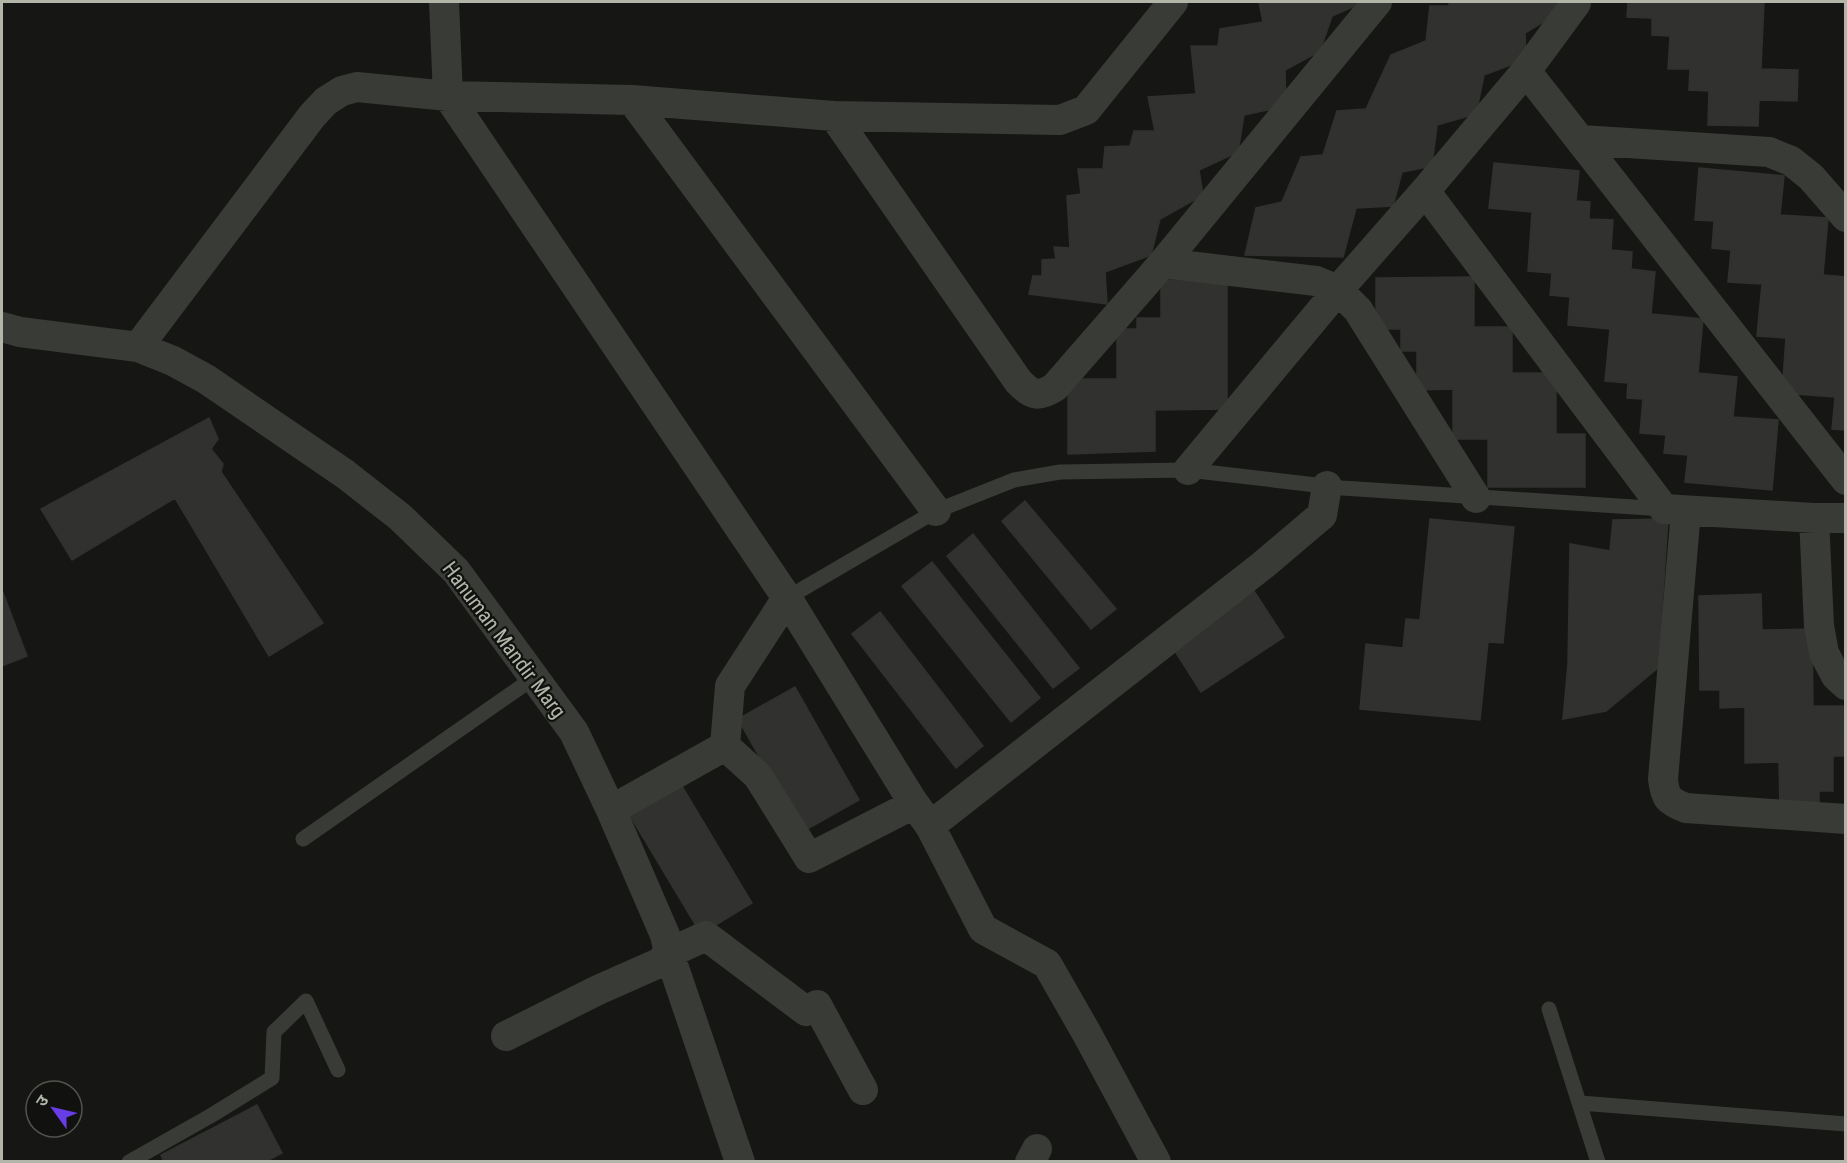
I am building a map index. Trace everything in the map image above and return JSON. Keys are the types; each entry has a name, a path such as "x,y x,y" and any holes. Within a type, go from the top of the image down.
{"street":[{"path":"444,2 448,96 787,598 922,815 983,929 1047,964 1156,1161"},
{"path":"138,346 312,116 326,101 342,91 357,87 448,96 632,100 834,116 1060,120 1086,110 1173,2"},
{"path":"834,116 1018,381 1035,394 1045,394 1055,387 1163,263 1377,2"},
{"path":"1188,471 1338,290 1425,191 1526,70 1576,3"},
{"path":"1526,70 1845,480"},
{"path":"632,100 936,511"},
{"path":"1581,140 1769,152 1791,161 1810,177 1845,217"},
{"path":"1425,191 1675,510 1663,779 1665,793 1672,803 1686,808 1845,819"},
{"path":"1163,263 1316,281 1338,290 1358,310 1476,498"},
{"name":"Hanuman Mandir Marg","path":"2,327 20,332 138,346 173,361 206,379 345,474 400,517 456,571 574,732 611,810 665,935 669,953 740,1161"},
{"path":"725,746 758,776 808,858 922,815 1263,565 1322,515 1327,486"},
{"path":"1675,510 1845,518"},
{"path":"1814,518 1819,626 1824,653 1836,676 1845,685"},
{"path":"725,746 730,686 787,598"},
{"path":"611,810 725,746"},
{"path":"506,1036 598,990 659,963 669,953 706,936 806,1011 817,1005 863,1090"}],"lane":[{"path":"787,598 936,511 1014,480 1060,472 1188,471 1327,486 1476,498 1675,510"},
{"path":"303,840 535,677"},
{"path":"129,1161 273,1078 274,1032 306,1001 338,1070"},
{"path":"1549,1009 1598,1161"},
{"path":"1580,1103 1845,1124"}],"building":[{"path":"1259,2 1364,2 1332,16 1320,51 1285,70 1286,106 1244,115 1238,152 1199,170 1203,195 1160,219 1151,255 1105,272 1107,304 1029,294 1033,276 1042,276 1042,260 1056,259 1054,247 1070,248 1067,196 1081,194 1078,169 1103,169 1105,147 1130,146 1134,131 1155,131 1148,97 1196,94 1191,46 1218,46 1220,29 1263,22"},
{"path":"1449,2 1563,2 1561,11 1525,33 1526,59 1484,75 1476,114 1437,125 1432,166 1402,172 1393,206 1356,208 1343,257 1245,255 1256,208 1282,202 1301,157 1323,155 1337,111 1366,109 1391,55 1426,41 1430,6 1449,6"},
{"path":"1628,2 1764,2 1761,69 1798,70 1797,101 1759,100 1758,126 1708,125 1709,91 1689,90 1690,69 1668,69 1670,36 1652,35 1652,18 1627,17"},
{"path":"1494,163 1579,171 1576,201 1590,202 1589,219 1613,220 1611,250 1632,252 1631,269 1655,272 1651,314 1703,319 1698,373 1737,377 1733,417 1778,420 1772,490 1685,482 1688,455 1664,453 1666,435 1640,433 1643,399 1627,398 1628,383 1605,381 1610,329 1568,325 1570,297 1550,295 1552,273 1528,271 1532,212 1489,208"},
{"path":"1699,168 1784,176 1780,215 1828,218 1823,275 1846,277 1846,430 1832,429 1835,397 1782,393 1786,338 1757,336 1762,284 1728,282 1731,250 1712,248 1714,221 1695,220"},
{"path":"1474,277 1474,327 1512,327 1512,373 1556,373 1556,434 1585,434 1585,487 1488,487 1488,439 1453,439 1453,389 1417,390 1417,351 1401,351 1401,329 1376,329 1376,278"},
{"path":"1161,280 1227,280 1227,409 1155,410 1155,451 1068,454 1068,379 1117,379 1117,329 1137,329 1137,318 1161,318"},
{"path":"209,418 218,439 211,449 223,464 221,472 323,623 269,656 175,498 72,560 41,509"},
{"path":"1025,501 1116,609 1091,629 1002,521"},
{"path":"1430,519 1514,527 1503,643 1488,642 1480,720 1360,709 1366,644 1403,648 1406,619 1420,620"},
{"path":"1668,519 1658,668 1606,711 1563,719 1568,664 1570,544 1610,551 1613,520"},
{"path":"973,534 1079,668 1053,688 947,556"},
{"path":"932,562 1040,698 1011,722 902,586"},
{"path":"2,590 27,656 2,666"},
{"path":"1254,591 1284,637 1201,692 1171,645"},
{"path":"1761,594 1762,630 1812,629 1813,706 1843,706 1844,756 1833,756 1833,791 1819,791 1819,807 1780,808 1779,762 1745,763 1745,707 1720,708 1720,690 1700,690 1699,596"},
{"path":"880,612 983,746 956,768 852,634"},
{"path":"795,687 859,800 802,832 738,719"},
{"path":"677,778 752,903 701,934 626,809"},
{"path":"257,1105 282,1153 265,1162 164,1162 161,1155"}]}
